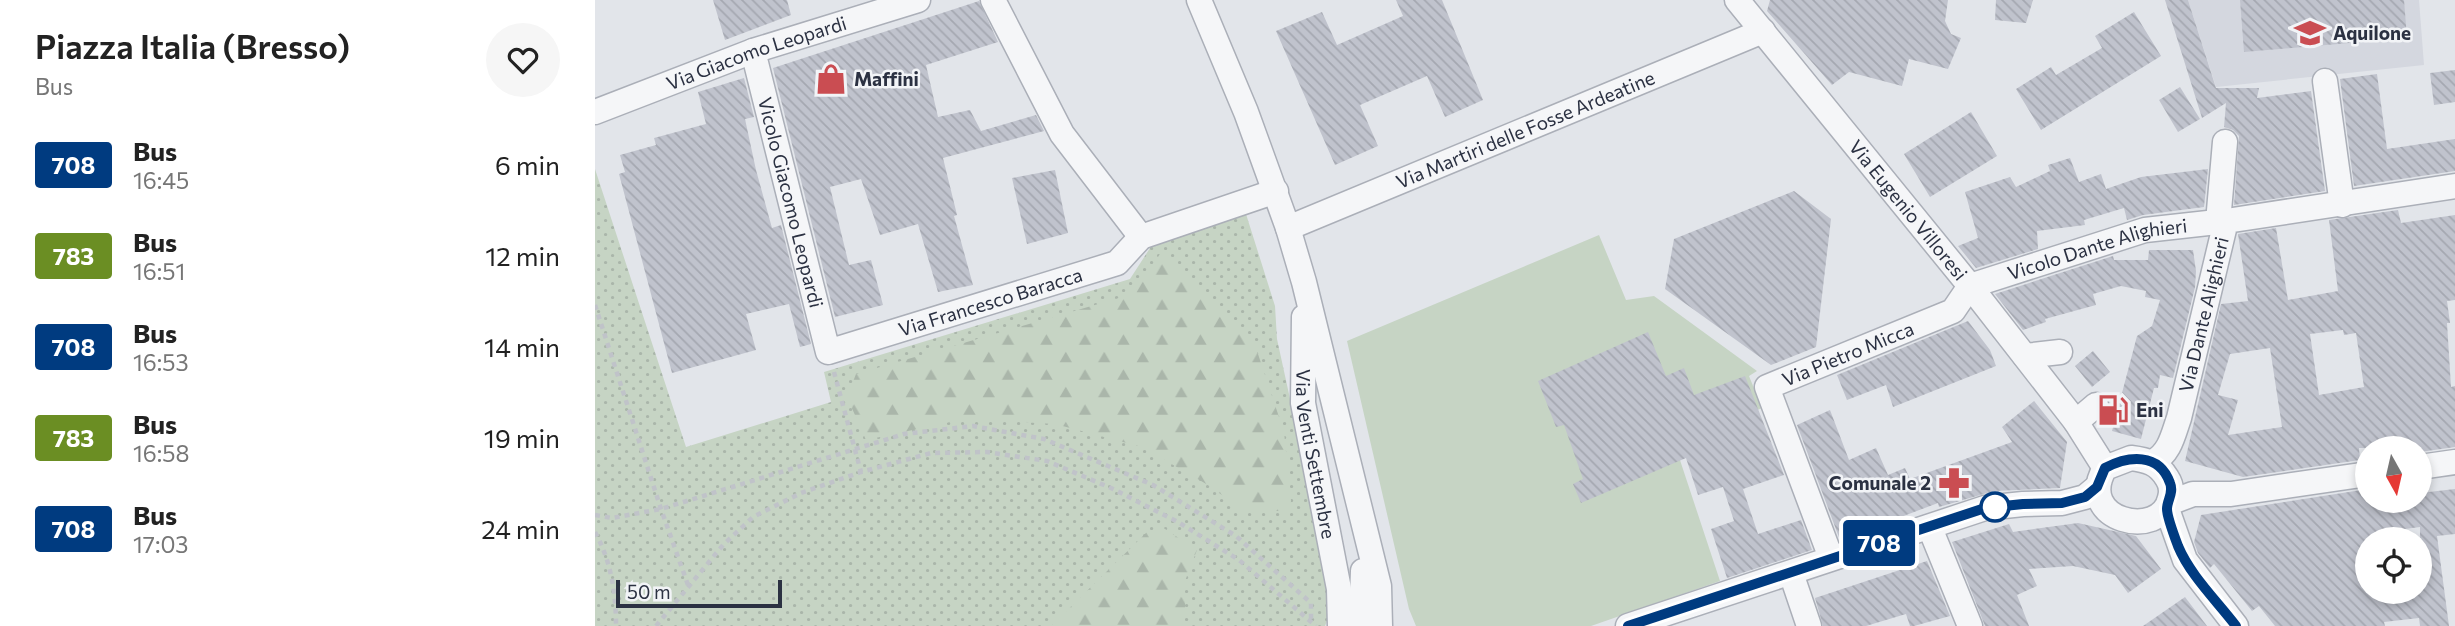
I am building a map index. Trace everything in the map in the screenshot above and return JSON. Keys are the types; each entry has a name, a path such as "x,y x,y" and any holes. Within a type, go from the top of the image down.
{"street":[{"name":"Via Giacomo Leopardi","path":"595,112 753,51 918,0"},
{"path":"993,0 1062,134 1141,237"},
{"name":"Via Venti Settembre","path":"1199,0 1276,191 1304,282 1379,586 1380,626"},
{"name":"Via Eugenio Villoresi","path":"1737,0 1970,286 2076,422 2101,477"},
{"name":"Via Martiri delle Fosse Ardeatine","path":"1288,228 1763,32"},
{"name":"Vicolo Giacomo Leopardi","path":"753,51 828,352"},
{"path":"2325,81 2342,205"},
{"path":"2222,222 2225,142"},
{"name":"Via Dante Alighieri","path":"2142,460 2162,457 2171,442 2173,415 2222,222 2455,186"},
{"name":"Via Francesco Baracca","path":"828,352 1117,263 1141,237 1276,191"},
{"name":"Vicolo Dante Alighieri","path":"1970,286 2145,230 2222,222"},
{"name":"Via Venti Settembre","path":"1304,282 1303,402 1339,589 1340,626"},
{"name":"Via Pietro Micca","path":"1831,558 1767,387 1953,311 1970,286"},
{"path":"2025,356 2060,352"},
{"path":"2076,422 2096,405"},
{"name":"Via Eugenio Villoresi","path":"2076,422 2142,460"},
{"path":"1628,626 1985,508 2062,503 2085,497 2101,477 2142,460 2163,472 2170,483 2168,506 2185,560 2236,626"},
{"path":"2433,465 2455,462"},
{"path":"2101,477 2106,511 2128,521 2150,520 2168,506 2193,494 2231,494 2355,476"},
{"name":"Via Venti Settembre","path":"1361,511 1361,626"},
{"path":"1930,528 1970,626"},
{"path":"1791,573 1809,626"},
{"path":"1379,586 1394,626"}],"path":[{"path":"595,305 688,585"},
{"path":"828,352 861,472"},
{"path":"595,515 612,518 661,509 904,434 973,426 1044,439 1153,485 1236,536 1311,603 1311,621"},
{"path":"656,626 723,545 753,517 801,493 861,472 931,453 987,452 1047,461 1111,488 1178,522 1239,560 1316,626"},
{"path":"595,532 603,547 616,595 616,626"}],"shaded area":[{"name":"Aquilone","path":"2188,0 2419,0 2424,65 2216,87"}],"green space":[{"path":"595,169 686,447 831,402 824,372 1130,279 1152,245 1246,214 1275,306 1277,339 1329,578 1332,608 1325,626 595,626"},
{"path":"1599,235 1626,300 1654,296 1757,371 1749,376 1762,408 1675,445 1720,581 1591,626 1416,626 1409,609 1347,341"},
{"path":"1160,254 1254,342 1284,432 1292,511 1244,511 1208,485 1142,447 1055,424 964,419 866,440 847,397 856,374 1133,294"},
{"path":"1162,527 1197,550 1185,581 1185,626 1051,626 1147,532"}],"building":[{"path":"713,0 787,0 791,15 725,40"},
{"path":"1396,0 1442,0 1483,100 1445,117 1427,76 1360,105 1378,146 1335,165 1276,31 1322,12 1337,45 1403,16"},
{"path":"1770,0 1948,0 1945,21 1951,34 1961,38 1948,69 1909,59 1902,86 1849,72 1832,85 1767,11"},
{"path":"1996,0 2033,0 2026,23 1995,20"},
{"path":"2165,0 2188,0 2216,88 2259,88 2257,98 2311,91 2325,191 2234,205 2239,136 2224,127 2226,103 2202,118"},
{"path":"2240,0 2404,0 2407,38 2244,52"},
{"path":"979,1 998,42 926,65 938,117 970,110 981,131 1036,115 1044,131 943,158 957,215 954,216 973,285 938,292 918,224 880,235 861,179 830,187 849,265 871,260 883,305 835,317 773,68"},
{"path":"2134,12 2161,56 2041,130 2016,89 2051,67 2056,75 2102,48 2095,36"},
{"path":"2455,70 2455,102 2434,105 2430,73"},
{"path":"2377,74 2387,149 2455,139 2455,171 2354,186 2340,79"},
{"path":"744,78 754,117 745,119 756,170 772,228 781,225 811,344 800,347 789,304 746,314 756,350 672,373 619,174 625,172 620,155 656,145 654,138 706,124 698,92"},
{"path":"2180,87 2200,119 2178,132 2159,100"},
{"path":"1971,112 1997,156 1930,197 1904,154"},
{"path":"2070,158 2079,182 2101,174 2106,189 2141,177 2208,169 2204,207 2143,215 2127,220 2124,208 2084,220 2085,225 2037,231 2038,249 1976,268 1958,246 1978,238 1965,192 2010,177 2016,187 2050,171 2048,165"},
{"path":"1055,170 1068,233 1027,244 1012,178"},
{"path":"1794,191 1831,219 1816,347 1771,365 1665,289 1674,239"},
{"path":"2398,210 2401,223 2455,215 2455,300 2447,301 2450,323 2447,323 2451,387 2455,386 2455,447 2433,450 2433,436 2355,436 2355,461 2243,477 2185,461 2221,304 2248,301 2238,234 2276,228 2288,300 2338,291 2329,220","holes":["2343,330 2344,335 2356,333 2364,387 2319,395 2310,334","2270,348 2282,427 2228,435 2238,400 2218,395 2230,354"]},
{"path":"2149,250 2193,250 2196,271 2195,287 2173,378 2160,375 2141,439 2112,431 2137,336 2152,326 2160,300 2145,297 2146,291 2121,286 2093,294 2096,305 2045,319 2046,322 2023,330 1995,294 2113,256 2114,260 2148,260"},
{"path":"1968,321 1990,350 1996,366 1893,407 1886,385 1847,400 1837,375"},
{"path":"1648,332 1666,376 1684,368 1694,395 1745,376 1784,475 1743,489 1758,534 1801,520 1812,550 1727,578 1711,529 1734,521 1723,487 1698,495 1686,458 1581,503 1573,484 1583,479 1564,425 1556,427 1538,381"},
{"path":"2093,351 2110,372 2092,387 2075,366"},
{"path":"2034,401 2067,442 2060,488 1994,491 1939,507 1938,503 1840,540 1797,425 1830,410 1849,460 1876,448 1888,475 1905,468 1910,479 2012,442 2002,427"},
{"path":"2455,489 2455,534 2437,536 2449,626 2420,626 2419,618 2384,622 2385,626 2275,626 2259,606 2252,611 2214,564 2210,568 2198,553 2194,542 2201,515 2355,491 2355,513 2433,513 2433,492"},
{"path":"2078,523 2136,536 2161,569 2128,593 2115,575 2073,566 2029,569 2037,586 2017,595 2029,626 1985,626 1952,542 2009,524 2013,532"},
{"path":"1927,561 1950,616 1914,626 1910,626 1906,614 1866,626 1823,626 1815,598"},
{"path":"2185,597 2207,626 2143,626"}],"bus line":[{"name":"708","path":"1628,626 1985,508 2062,503 2085,497 2097,487 2105,468 2131,458 2153,462 2170,483 2171,493 2167,509 2178,546 2185,560 2236,626"}],"place":[{"name":"Aquilone","path":"2310,33"},
{"name":"Maffini","path":"831,79"},
{"name":"Eni","path":"2113,410"},
{"name":"Comunale 2","path":"1954,483"}]}
